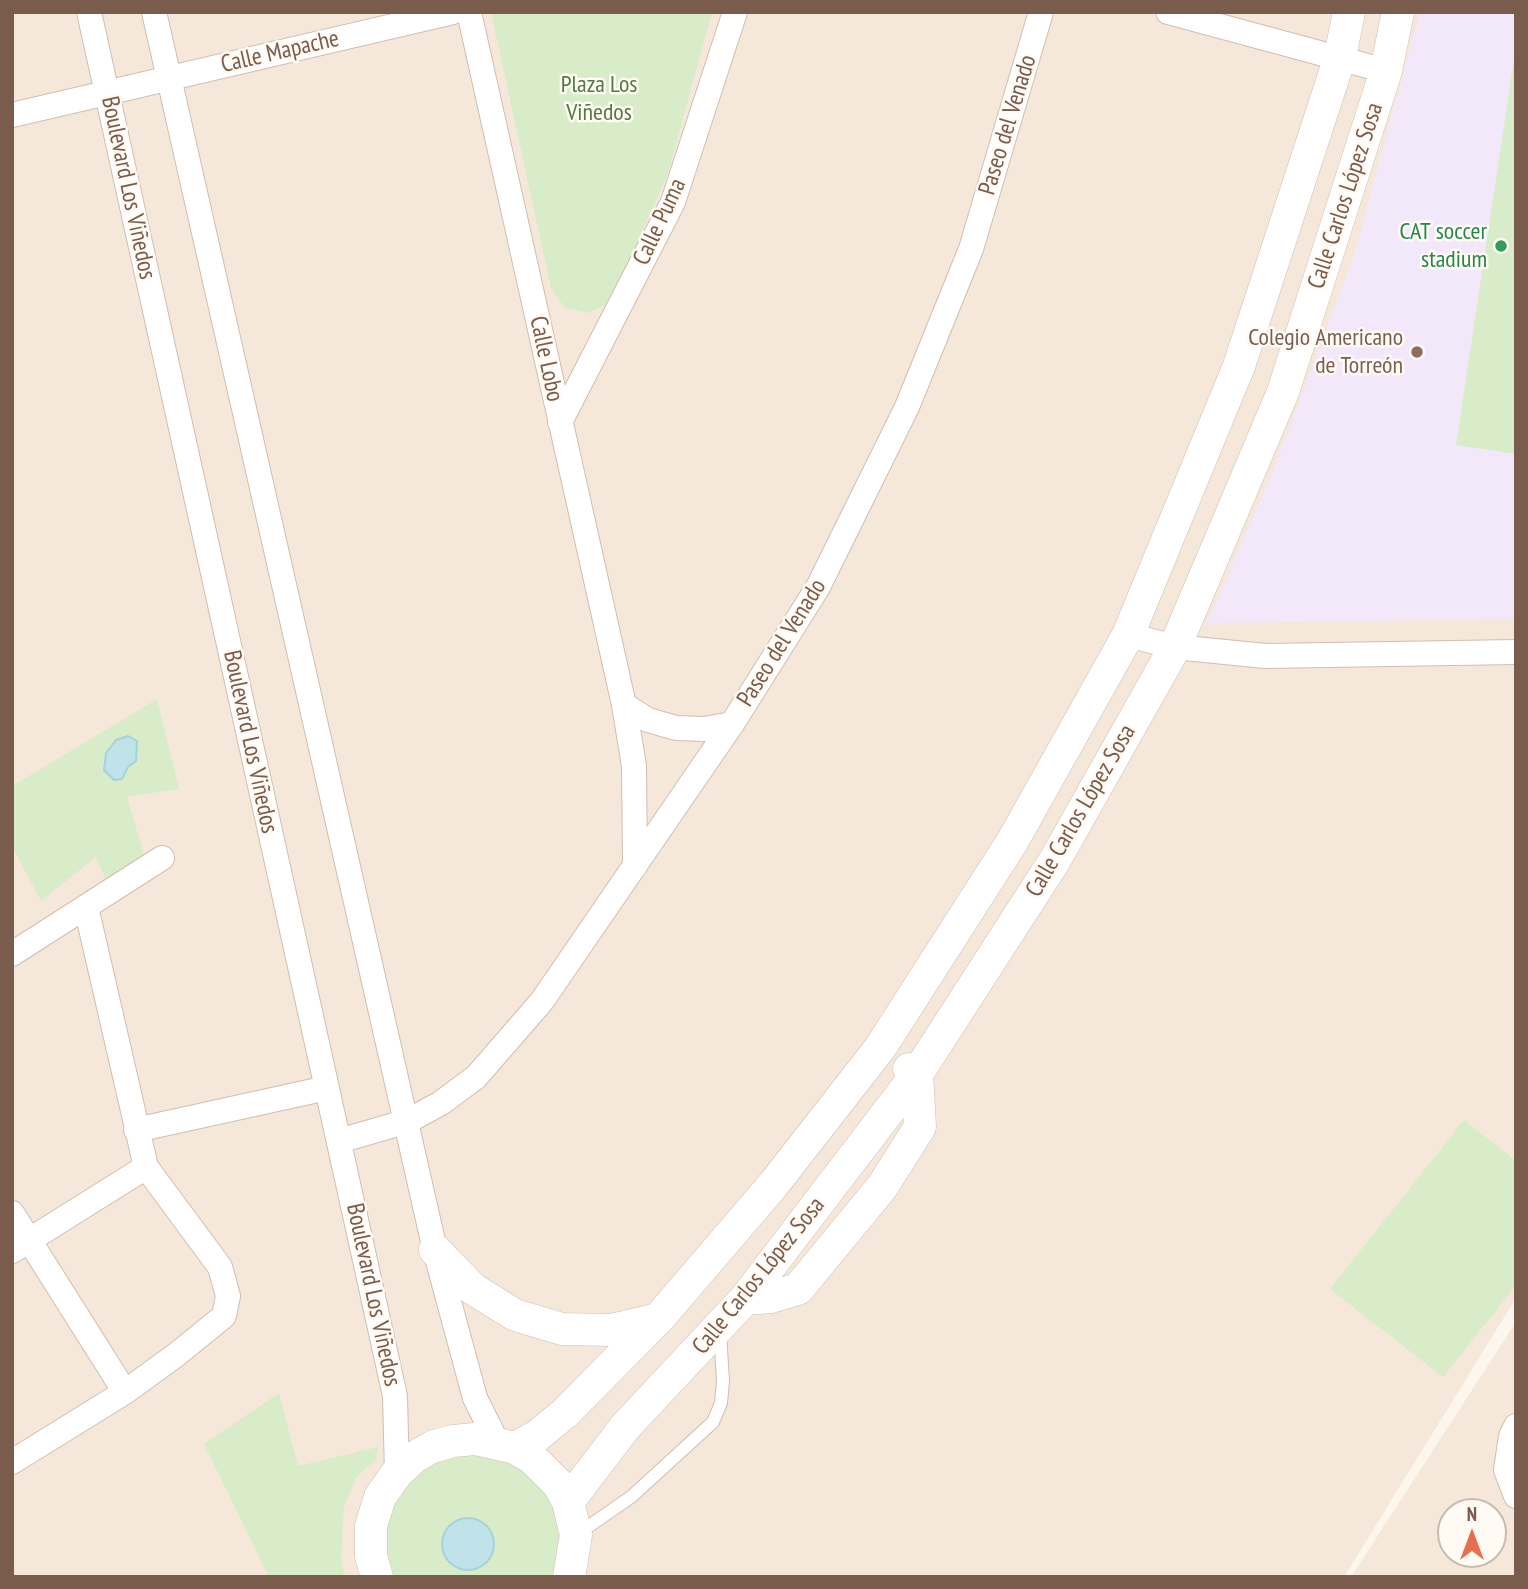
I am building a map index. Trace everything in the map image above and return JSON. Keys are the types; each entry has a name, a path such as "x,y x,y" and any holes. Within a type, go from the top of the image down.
{"street":[{"name":"Boulevard Los Viñedos","path":"89,12 395,1396 397,1473"},
{"path":"154,12 408,1121 435,1250 468,1379 484,1420 506,1445 547,1470 568,1502 576,1535 569,1577"},
{"name":"Calle Mapache","path":"12,115 453,12"},
{"name":"Calle Lobo","path":"469,12 624,705 634,766 635,867"},
{"name":"Calle Puma","path":"560,422 673,202 735,12"},
{"name":"Paseo del Venado","path":"339,1141 408,1121 441,1103 476,1077 542,1001 732,724 818,587 907,407 971,248 1041,12"},
{"path":"1168,12 1386,71"},
{"name":"Calle Carlos López Sosa","path":"506,1445 537,1436 565,1413 659,1318 773,1185 880,1048 1012,842 1128,635 1239,366 1340,57 1349,12"},
{"name":"Calle Carlos López Sosa","path":"568,1502 625,1427 720,1329 745,1299 917,1074 1055,860 1175,647 1283,392 1386,71 1398,12"},
{"path":"1128,635 1175,647 1265,656 1516,652"},
{"path":"624,705 648,720 676,728 704,729 732,724"},
{"path":"12,954 162,858"},
{"path":"12,1462 125,1392 225,1316 228,1296 220,1267 146,1167 86,907"},
{"path":"880,1048 917,1074"},
{"path":"136,1130 327,1088"},
{"path":"21,1246 146,1167"},
{"path":"12,1213 21,1246 125,1392"},
{"path":"435,1250 473,1289 515,1315 562,1329 611,1330 659,1318"},
{"path":"1516,1426 1511,1436 1506,1470 1516,1496"},
{"path":"377,1577 371,1556 371,1526 380,1497 397,1473 413,1458 453,1441 506,1445"}],"lane":[{"path":"576,1535 631,1497 713,1422 721,1403 723,1381 720,1329"}],"shaded area":[{"path":"12,12 1516,12 1516,1298 1344,1577 12,1577"},
{"name":"Colegio Americano de Torreón","path":"1420,12 1516,12 1516,619 1207,623 1274,469 1354,255"},
{"path":"1516,1322 1516,1577 1351,1577"}],"green space":[{"name":"Plaza Los Viñedos","path":"491,12 712,12 668,173 611,302 588,313 565,308 551,288"},
{"name":"CAT soccer stadium","path":"1516,46 1516,454 1456,445"},
{"path":"157,699 179,789 127,797 144,855 106,880 96,857 41,901 12,846 12,786"},
{"path":"1464,1120 1516,1161 1516,1285 1443,1377 1330,1289"},
{"path":"279,1393 298,1466 378,1447 376,1459 356,1478 344,1507 341,1561 345,1577 269,1577 204,1444"},
{"path":"479,1453 508,1460 533,1476 551,1500 561,1527 561,1557 554,1577 389,1577 386,1513 400,1488 422,1468 450,1456"}],"water":[{"path":"128,736 137,741 136,761 128,767 122,779 114,780 104,770 106,753 116,740"},
{"path":"468,1518 478,1520 486,1526 492,1534 492,1554 486,1562 478,1568 468,1570 458,1568 450,1562 444,1554 442,1544 444,1534 450,1526 458,1520"}],"place":[{"name":"CAT soccer stadium","path":"1501,246"},
{"name":"Colegio Americano de Torreón","path":"1417,352"}]}
